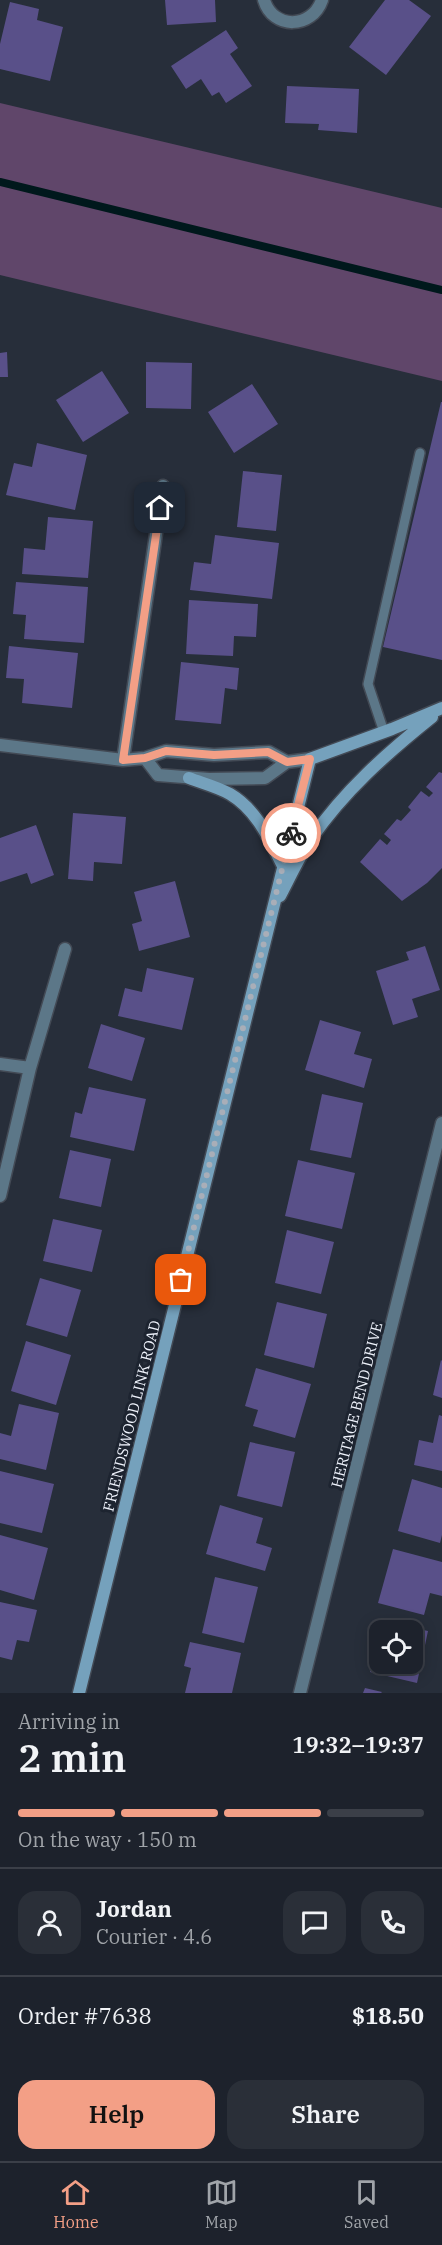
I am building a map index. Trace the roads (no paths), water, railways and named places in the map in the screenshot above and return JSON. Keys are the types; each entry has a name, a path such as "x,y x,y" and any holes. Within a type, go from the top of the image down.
{"street":[{"path":"264,0 272,15 280,21 290,23 309,18 317,11 322,0"},
{"path":"123,760 163,486"},
{"path":"145,758 158,775 189,778 265,778 287,762 310,759 442,709"},
{"path":"271,913 311,840 341,800 382,758 442,709"},
{"path":"0,745 123,760 145,758 166,751 214,755 268,752 287,762"},
{"name":"FRIENDSWOOD LINK ROAD","path":"80,1693 310,759"},
{"path":"189,778 229,793 251,811 265,831 283,866"},
{"path":"0,1196 30,1068 65,949"},
{"path":"0,1064 30,1068"},
{"name":"HERITAGE BEND DRIVE","path":"300,1693 442,1123"}],"lane":[{"path":"384,732 368,684 420,453"}],"waterway":[{"path":"0,182 442,290"}]}
